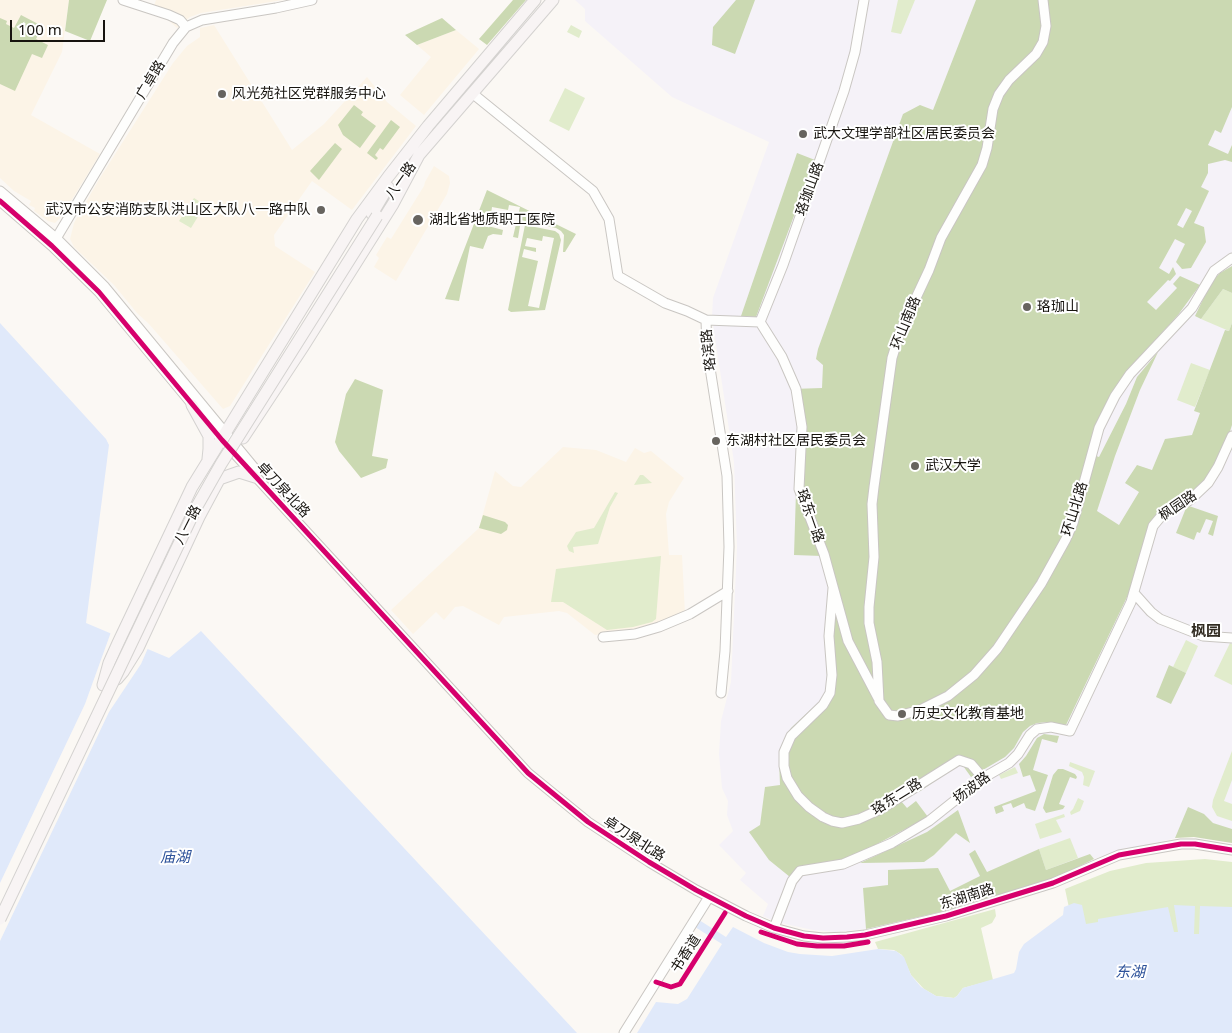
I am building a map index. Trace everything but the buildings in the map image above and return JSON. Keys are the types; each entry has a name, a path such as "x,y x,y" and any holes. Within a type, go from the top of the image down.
{"main road":[{"name":"八一路","path":"0,919 107,685 109,663 118,642 197,478 357,219 407,152 535,0"},
{"name":"八一路","path":"0,904 107,685 196,508 221,464 375,215 419,155 553,0"},
{"name":"八一路","path":"375,215 407,152"},
{"name":"八一路","path":"107,685 123,672 138,648 216,483 396,199 419,155"},
{"path":"285,336 303,347"},
{"path":"192,405 209,436 210,449 207,462"},
{"path":"216,483 239,472 255,476"}],"street":[{"path":"123,0 169,15 180,20 186,27 202,20 312,0"},
{"name":"珞珈山路","path":"760,322 783,266 844,91 855,52 864,0"},
{"name":"环山南路","path":"881,704 877,662 869,622 874,557 872,504 877,453 892,358 900,332 929,270 941,238 982,166 993,109 999,94 1009,80 1036,54 1043,42 1046,26 1042,0"},
{"name":"广卓路","path":"54,243 173,43 186,27"},
{"name":"珞滨路","path":"472,94 593,190 609,219 618,276 665,303 687,310 706,320 707,349 727,476 730,547 721,693"},
{"name":"卓刀泉北路","path":"0,191 117,300 236,450 552,793"},
{"name":"卓刀泉北路","path":"0,201 54,243 111,306 192,405 224,436"},
{"name":"环山北路","path":"881,704 889,715 895,716 920,710 934,704 962,685 993,654 1041,584 1066,539 1073,523 1099,428 1115,396 1130,374 1192,308 1214,271 1232,258"},
{"path":"706,320 760,322"},
{"name":"珞东一路","path":"760,322 782,356 796,390 802,427 799,488 824,554 848,640 881,704"},
{"name":"枫园路","path":"1130,602 1153,526 1163,514 1190,500 1208,483 1218,467 1232,436"},
{"name":"卓刀泉北路","path":"236,450 255,476 509,754 538,783 588,822 682,882 709,896"},
{"name":"珞东二路","path":"833,588 829,636 832,675 830,693 823,705 791,736 784,752 784,766 787,778 795,792 809,807 823,817 842,823 859,819 881,809 959,760 971,764 983,778"},
{"path":"604,637 634,634 659,627 694,612 728,591"},
{"path":"1130,602 1142,602 1157,617 1191,632 1203,636 1232,638"},
{"name":"扬波路","path":"774,928 792,881 800,871 843,864 892,843 929,821 983,778 1015,758 1030,736 1038,729 1046,726 1070,731 1130,602"},
{"name":"东湖南路","path":"709,896 746,916 774,928 814,937 857,936 946,916 1053,884 1119,855 1187,843 1232,850"},
{"path":"624,1033 709,896"}],"shaded area":[{"path":"0,0 69,0 62,52 31,115 100,154 62,216 55,223 48,221 34,211 35,208 29,205 31,201 14,191 0,178"},
{"path":"156,0 283,0 201,13 190,17 177,28 167,19 152,11"},
{"name":"武汉大学","path":"575,0 1232,0 1232,843 1194,837 1181,837 1114,852 1094,859 1060,876 945,911 866,929 835,932 813,930 776,922 763,916 768,904 740,880 746,873 719,845 733,831 727,815 728,801 722,788 719,754 721,721 731,682 737,547 734,462 712,318 713,298 769,142 672,97 585,21 585,9"},
{"path":"214,25 292,150 324,124 367,77 387,102 416,126 352,210 312,181 274,235 275,246 315,272 230,406 223,409 114,285 74,247 70,239 74,223 98,181 173,63 187,46 200,37 200,28"},
{"path":"456,30 479,49 424,115 400,95 431,57 417,45"},
{"name":"湖北省地质职工医院","path":"434,166 449,176 450,183 447,194 396,281 374,267 379,258 376,255 387,237 391,239 424,186"},
{"path":"563,447 596,450 626,462 635,448 644,453 651,451 684,478 669,502 666,514 669,555 682,555 685,614 641,630 595,635 567,613 559,611 504,617 499,625 463,606 455,607 444,620 436,612 413,634 391,610 479,528 495,471 513,486 521,487"}],"green space":[{"path":"69,0 107,0 90,41 65,31"},
{"path":"513,0 526,0 487,45 479,39"},
{"path":"736,0 755,0 735,54 712,45 713,27"},
{"path":"898,0 915,0 901,34 891,32"},
{"path":"976,0 1232,0 1232,107 1221,133 1215,130 1208,145 1228,154 1232,145 1232,162 1225,160 1208,164 1208,173 1201,187 1209,191 1194,223 1204,227 1206,242 1191,268 1182,269 1176,262 1185,244 1175,239 1159,268 1169,274 1173,267 1176,274 1147,302 1156,310 1177,288 1173,284 1180,276 1200,285 1178,315 1127,371 1116,386 1102,413 1088,453 1099,457 1126,404 1137,377 1158,352 1140,390 1097,511 1119,525 1139,492 1125,483 1137,465 1152,470 1165,439 1192,435 1200,413 1194,411 1225,330 1229,331 1232,323 1232,425 1223,453 1216,466 1195,493 1166,509 1143,547 1128,595 1066,725 1049,722 1030,726 1023,732 1014,748 1005,757 971,777 961,763 919,792 917,789 901,801 907,808 916,801 928,817 860,853 830,865 801,868 790,877 769,860 749,832 760,825 765,787 780,785 779,759 783,742 791,728 822,699 826,692 825,638 829,588 822,556 794,555 798,428 792,389 822,388 823,365 816,359 818,349 903,114 920,105 933,110","holes":["1186,208 1192,211 1183,228 1177,225"]},
{"path":"21,15 42,26 36,39 48,45 42,58 32,54 15,91 0,84 0,18 7,21 6,24 14,28"},
{"path":"442,18 456,30 417,45 405,35"},
{"path":"571,25 582,31 579,38 567,32"},
{"path":"565,88 585,98 569,131 549,121"},
{"path":"354,105 363,112 361,115 376,126 360,148 343,135 338,125"},
{"path":"391,120 400,127 383,150 380,148 375,155 378,158 376,160 367,153"},
{"path":"335,143 342,149 319,180 310,171"},
{"path":"797,153 815,160 756,317 741,316"},
{"path":"487,190 576,234 565,252 563,252 564,235 556,228 521,220 518,238 513,237 520,207 509,205 508,210 492,207 491,215 502,217 501,220 490,218 488,226 503,230 502,235 493,234 488,236 483,249 470,246 459,301 445,299"},
{"path":"194,198 205,205 191,228 179,221"},
{"path":"525,225 555,231 559,234 561,240 545,310 511,312 508,310","holes":["543,236 554,238 539,308 528,306 538,261 522,257 524,249 536,252 536,248 525,246 527,238 542,241"]},
{"path":"1232,266 1232,293 1223,289 1201,319 1195,316 1212,281 1220,273"},
{"path":"1223,289 1232,293 1232,323 1229,331 1201,319"},
{"path":"1191,363 1210,370 1195,407 1177,400"},
{"path":"355,379 383,390 372,456 388,459 386,468 361,478 339,451 335,442 346,394"},
{"path":"640,475 643,475 652,483 634,485"},
{"path":"615,492 618,493 610,507 598,544 573,547 574,553 569,551 567,546 576,532 594,528"},
{"path":"1189,506 1218,516 1213,536 1208,534 1213,521 1206,519 1200,533 1197,532 1194,540 1176,533 1186,508"},
{"path":"483,515 505,522 508,525 507,530 501,534 479,528"},
{"path":"661,556 656,619 652,622 633,627 607,630 563,602 551,602 556,569"},
{"path":"1186,640 1198,646 1186,673 1173,667"},
{"path":"1230,643 1232,644 1232,685 1214,676"},
{"path":"1169,665 1186,673 1171,704 1156,697"},
{"path":"1044,734 1059,736 1057,743 1042,739 1033,770 1048,775 1035,811 1026,808 1024,803 1013,808 1011,803 1002,806 1004,811 996,814 994,807 1036,791 1030,775 1023,777 1019,764 1037,738"},
{"path":"1232,751 1232,780 1224,801 1232,804 1232,821 1217,816 1212,807"},
{"path":"1070,762 1095,771 1089,787 1083,785 1084,777 1082,772 1069,766"},
{"path":"1015,767 1018,773 1001,779 999,775"},
{"path":"1058,769 1075,774 1077,777 1076,779 1070,777 1059,804 1065,806 1063,809 1046,813 1043,808 1053,775"},
{"path":"1078,798 1084,801 1080,811 1071,815 1070,812"},
{"path":"1188,807 1204,814 1213,823 1232,829 1232,843 1194,837 1175,838"},
{"path":"958,810 970,843 956,833 934,855 924,862 860,863 927,832"},
{"path":"1064,814 1065,817 1056,820 1062,832 1040,839 1035,824"},
{"path":"1070,838 1078,858 1046,870 1039,849"},
{"path":"1039,849 1046,870 1090,854 1094,859 1060,876 1007,893 945,911 866,929 863,888 888,885 888,870 938,868 950,891 980,876 969,854 975,850 987,872"},
{"path":"1205,859 1232,862 1232,976 1083,973 1065,889 1110,871 1146,863"},
{"path":"995,909 996,916 992,923 981,928 993,980 963,988 954,998 936,996 924,989 911,975 902,955 894,950 878,949 875,942"}],"water":[{"name":"庙湖","path":"0,323 106,439 109,445 86,623 169,658 201,631 577,1033 0,1033"},
{"name":"东湖","path":"1074,903 1082,905 1086,924 1098,922 1098,919 1168,907 1174,932 1178,932 1174,905 1195,906 1194,934 1199,934 1200,906 1232,907 1232,1033 637,1033 656,1002 678,1004 687,999 722,944 695,927 699,920 726,937 733,927 764,943 788,952 800,954 832,956 878,949 896,951 904,957 911,975 921,987 936,996 954,998 963,988 1014,973 1019,952 1024,944 1063,915 1064,907"}],"pier":[{"path":"111,632 148,648 141,664 109,712 0,941 0,883 85,704"}],"cycle path":[{"path":"0,201 52,246 99,292 222,440 528,773 588,822 696,890 774,928 804,936 823,938 847,937 865,935 946,916 1053,883 1119,855 1181,844 1195,844 1232,850"},
{"name":"书香道","path":"656,982 671,987 680,984 725,913"},
{"path":"761,932 797,944 817,946 844,946 868,942"}],"place":[{"name":"风光苑社区党群服务中心","path":"222,94"},
{"name":"武大文理学部社区居民委员会","path":"803,134"},
{"name":"武汉市公安消防支队洪山区大队八一路中队","path":"321,210"},
{"name":"湖北省地质职工医院","path":"418,220"},
{"name":"珞珈山","path":"1027,307"},
{"name":"东湖村社区居民委员会","path":"716,441"},
{"name":"武汉大学","path":"915,466"},
{"name":"历史文化教育基地","path":"902,714"}],"district":[{"name":"枫园","path":"1206,632"}]}
